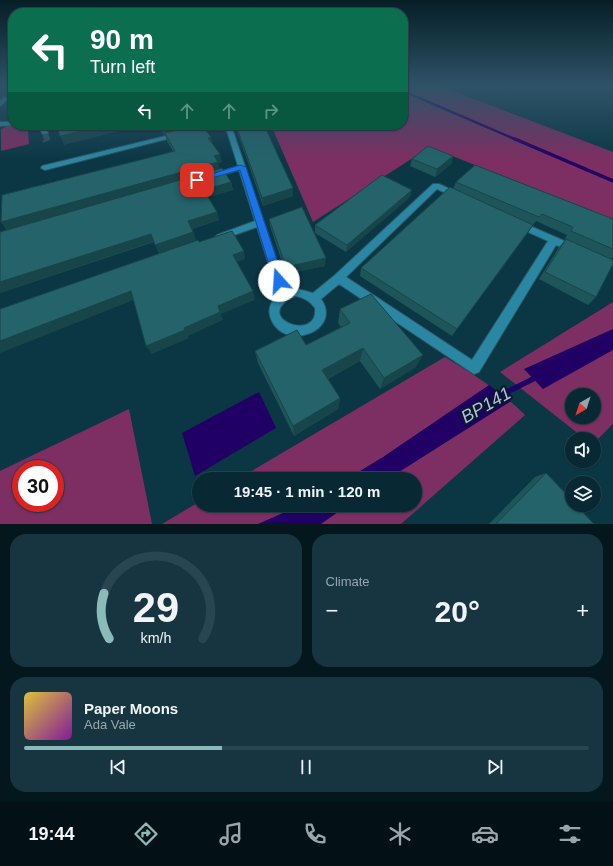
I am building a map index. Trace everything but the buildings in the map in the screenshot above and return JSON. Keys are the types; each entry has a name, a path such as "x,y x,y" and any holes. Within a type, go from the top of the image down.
{"street":[{"path":"45,168 199,130"},
{"path":"230,130 284,296"},
{"path":"204,178 242,167"},
{"path":"314,298 339,278 436,186 464,199"},
{"path":"512,221 587,254"},
{"path":"207,241 259,223"},
{"path":"339,278 474,368 554,240"},
{"path":"294,292 301,292 314,298 320,306 319,318 315,324 309,328 294,331 280,325 276,320 274,313 277,302 284,296 294,292"}],"shaded area":[{"path":"408,111 506,111 613,152 613,220 430,147 313,222 273,130 408,130"},
{"path":"8,126 8,130 30,130 28,131 29,144 1,151 1,129"},
{"path":"613,302 613,424 601,436 601,432 576,432 566,424 601,424 601,388 565,388 565,423 500,372"},
{"path":"445,357 497,391 525,415 422,506 422,472 250,472"},
{"path":"129,409 152,524 0,524 0,471 12,465 12,512 64,512 64,460 23,460"},
{"path":"192,506 192,512 415,512 401,524 162,524"}],"water":[{"path":"613,329 613,350 543,389 524,369"},
{"path":"489,385 511,401 399,472 358,472"},
{"path":"259,392 276,428 202,472 194,472 182,433"},
{"path":"285,512 338,512 321,524 258,524"}],"waterway":[{"name":"BP141","path":"451,111 517,140"},
{"name":"BP141","path":"515,139 613,181"},
{"name":"BP141","path":"497,397 539,376"}],"tunnel":[{"path":"45,133 47,140"}],"route":[{"path":"197,180 242,167 279,281"}]}
